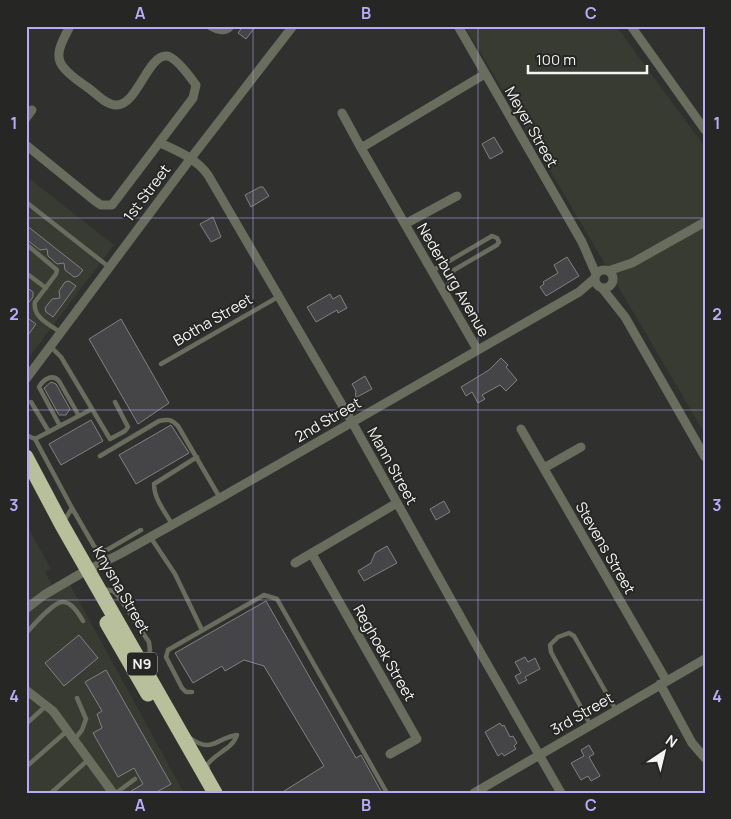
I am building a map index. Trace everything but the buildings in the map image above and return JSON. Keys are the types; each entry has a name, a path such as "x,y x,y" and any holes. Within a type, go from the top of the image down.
{"highway":[{"name":"Knysna Street","path":"26,457 62,525 84,572 127,623 144,667 181,732 210,790"},
{"name":"Knysna Street","path":"26,476 84,572 210,790"}],"street":[{"path":"26,144 95,201 101,205 112,205 193,98 196,85 170,56 160,57 126,102 117,106 112,104 66,70 59,61 59,49 70,26"},
{"path":"211,26 225,30 230,26"},
{"name":"1st Street","path":"26,379 292,26"},
{"name":"Meyer Street","path":"458,26 705,457"},
{"path":"631,26 705,130"},
{"path":"361,148 485,74"},
{"path":"26,118 32,110"},
{"name":"Nederburg Avenue","path":"342,113 478,349"},
{"name":"Mann Street","path":"160,143 191,158 203,167 208,175 352,422 561,793"},
{"name":"Nederburg Avenue","path":"406,224 457,196"},
{"name":"2nd Street","path":"26,609 44,595 84,572 220,498 478,349 705,222"},
{"name":"Stevens Street","path":"521,429 663,682 692,743 705,758"},
{"path":"544,468 581,447"},
{"path":"295,563 397,503"},
{"name":"Reghoek Street","path":"312,554 417,739 390,754"},
{"name":"3rd Street","path":"474,793 705,659"},
{"path":"26,690 47,705 114,793"}],"lane":[{"path":"26,202 109,267"},
{"path":"432,270 492,236 498,240 497,245 453,271 445,293"},
{"path":"26,244 57,270 35,302 35,311 38,316 60,332"},
{"path":"26,273 46,288"},
{"name":"Botha Street","path":"161,364 278,297"},
{"path":"50,346 61,356 109,438 112,439 128,427 115,402"},
{"path":"60,426 40,391 40,385 47,379 55,377 59,381 79,416"},
{"path":"31,402 49,432"},
{"path":"35,439 92,409"},
{"path":"100,456 159,421 165,419 173,421 178,426 220,498"},
{"path":"26,435 35,439 72,508 94,546 99,551 107,550 141,530"},
{"path":"172,524 158,502 154,484 196,457"},
{"path":"62,525 72,508"},
{"path":"150,537 175,574 202,630"},
{"path":"192,692 186,692 182,688 167,660 166,654 172,647 264,595 277,599 386,793"},
{"path":"26,633 60,602 69,604 83,621"},
{"path":"590,726 551,652 550,645 558,637 566,633 574,636 616,711"},
{"path":"74,740 82,730 86,719 77,698"},
{"path":"26,724 47,705"},
{"path":"26,766 67,731"},
{"path":"181,732 205,746 237,735 236,740 213,757 207,765 210,790"},
{"path":"51,793 88,760"},
{"path":"114,793 135,779"}],"shaded area":[{"path":"465,26 616,26 705,147 705,434"},
{"path":"26,176 114,245 26,361"},
{"path":"26,524 51,569 45,572 54,589 68,581 184,793 26,793"}]}
